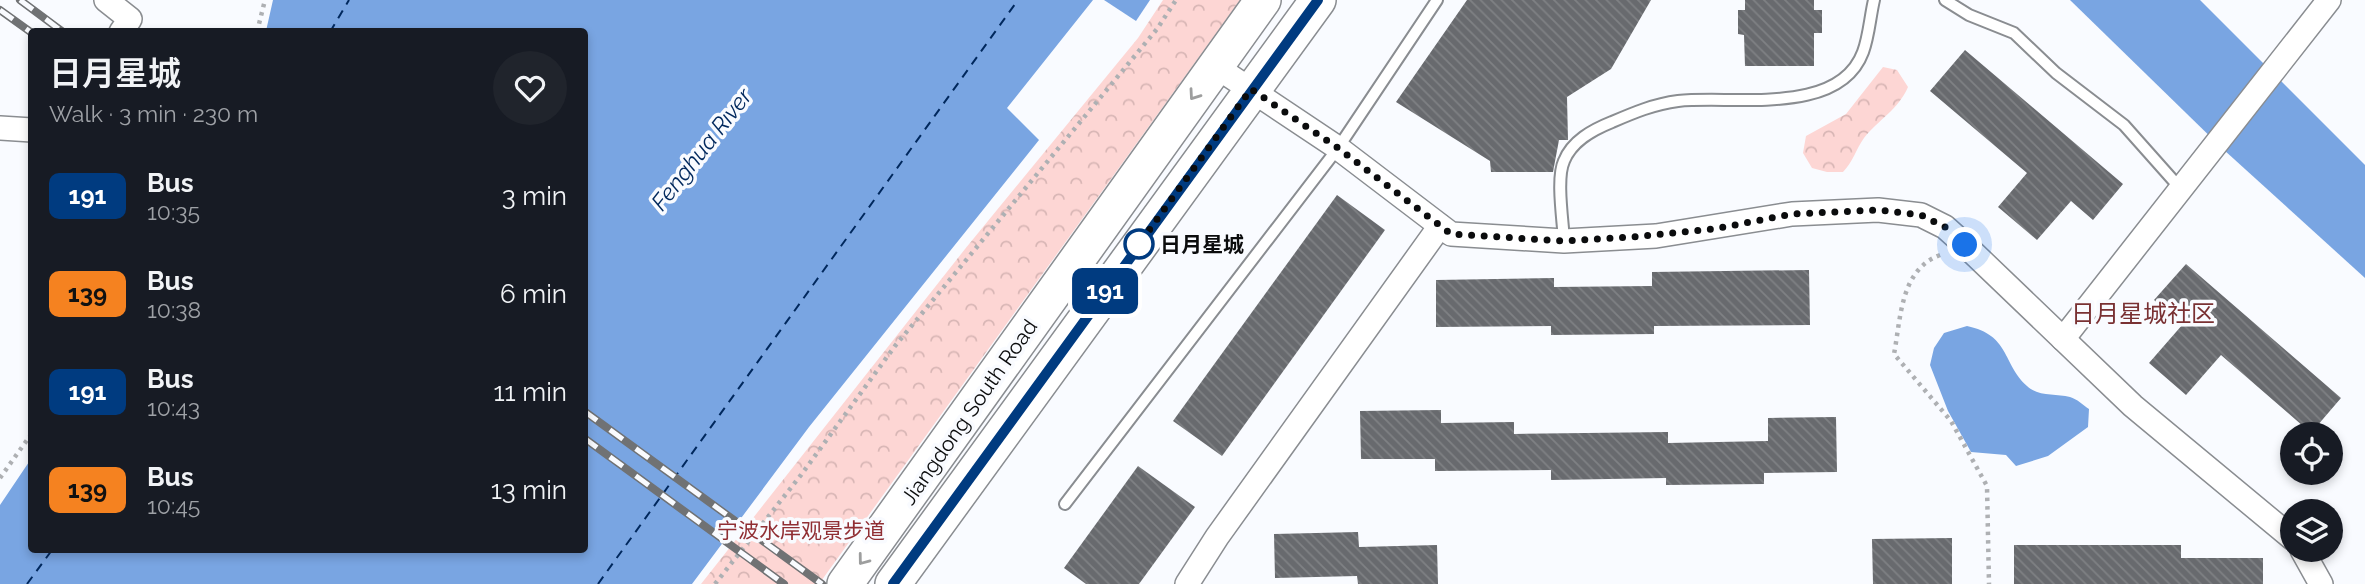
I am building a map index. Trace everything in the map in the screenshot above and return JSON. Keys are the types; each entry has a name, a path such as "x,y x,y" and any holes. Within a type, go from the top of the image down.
{"main road":[{"name":"Jiangdong South Road","path":"845,584 1263,0"},
{"name":"Jiangdong South Road","path":"893,584 1318,0"}],"street":[{"path":"106,0 130,19 124,28"},
{"path":"2063,339 2329,0"},
{"path":"1215,66 1338,148 1451,234 1564,241 1679,233 1792,214 1878,210 1921,215 1945,227 2133,406 2280,528"},
{"path":"0,128 28,130"},
{"path":"1187,584 1217,537 1440,226"},
{"path":"2309,562 2321,584"}],"lane":[{"path":"1065,504 1338,148 1437,0"},
{"path":"1564,241 1563,163 1576,142 1601,126 1643,109 1677,101 1803,97 1824,90 1848,74 1863,54 1874,0"},
{"path":"1945,0 1969,15 2014,33 2056,73 2124,125 2180,188"}],"path":[{"path":"258,28 265,0"},
{"path":"715,584 801,475 895,346 1157,29 1176,0"},
{"path":"1965,245 1925,260 1907,284 1894,354 1951,421 1987,486 1989,584"},
{"path":"0,478 28,439"}],"green space":[{"name":"宁波水岸观景步道","path":"1163,0 1240,0 819,584 701,584 965,249 1138,38"},
{"path":"1883,67 1897,70 1908,87 1904,95 1864,138 1843,172 1812,168 1803,153 1806,136 1846,114"}],"water":[{"name":"Fenghua Rıver","path":"273,0 1093,0 1007,108 1039,140 809,427 692,584 0,584 0,505 28,463 28,553 588,553 588,28 267,28"},
{"path":"1104,0 1150,0 1136,21"},
{"path":"2070,0 2200,0 2365,165 2365,278 2224,150"},
{"path":"1967,326 1981,330 1998,343 2027,386 2042,393 2070,397 2089,409 2088,427 2048,456 2016,466 2006,455 1971,452 1948,411 1930,365 1934,348 1944,333"}],"building":[{"path":"1467,0 1651,0 1611,69 1567,97 1568,140 1559,140 1553,172 1491,172 1490,161 1396,102"},
{"path":"1745,0 1814,0 1814,10 1822,10 1822,33 1814,33 1814,66 1745,66 1744,35 1738,34 1738,10 1745,10"},
{"path":"1965,50 2123,184 2093,220 2071,201 2037,240 1998,207 2027,173 1930,91"},
{"path":"1337,195 1385,230 1222,456 1173,421"},
{"path":"2186,264 2341,398 2320,422 2298,422 2221,355 2186,395 2149,363 2183,324 2154,300"},
{"path":"1809,270 1810,325 1654,326 1654,334 1551,335 1551,326 1436,327 1436,280 1554,278 1554,287 1652,286 1652,272"},
{"path":"1441,410 1441,423 1514,422 1514,434 1668,432 1668,443 1768,441 1768,418 1836,417 1837,472 1764,473 1764,484 1666,485 1666,478 1551,480 1551,470 1435,471 1435,459 1361,459 1360,411"},
{"path":"1138,466 1195,507 1139,584 1086,584 1064,568"},
{"path":"1358,532 1359,547 1437,545 1438,584 1358,584 1357,576 1275,578 1274,534"},
{"path":"1952,538 1952,584 1873,584 1872,539"},
{"path":"2014,545 2181,545 2181,558 2263,558 2263,584 2014,584"}],"ferry route":[{"path":"332,28 349,0"},
{"path":"598,584 1018,0"},
{"path":"27,584 50,553"}],"railway":[{"path":"20,0 58,28"},
{"path":"0,10 28,30"},
{"path":"588,414 822,584"},
{"path":"588,441 784,584"}],"bus line":[{"name":"191","path":"893,584 1318,0"}],"place":[{"name":"日月星城","path":"1139,244"}],"district":[{"name":"日月星城社区","path":"2143,313"}],"route":[{"path":"1139,244 1137,247 1251,89 1338,148 1451,234 1564,241 1656,236 1714,229 1792,214 1878,210 1921,215 1945,227 1965,245"}]}
